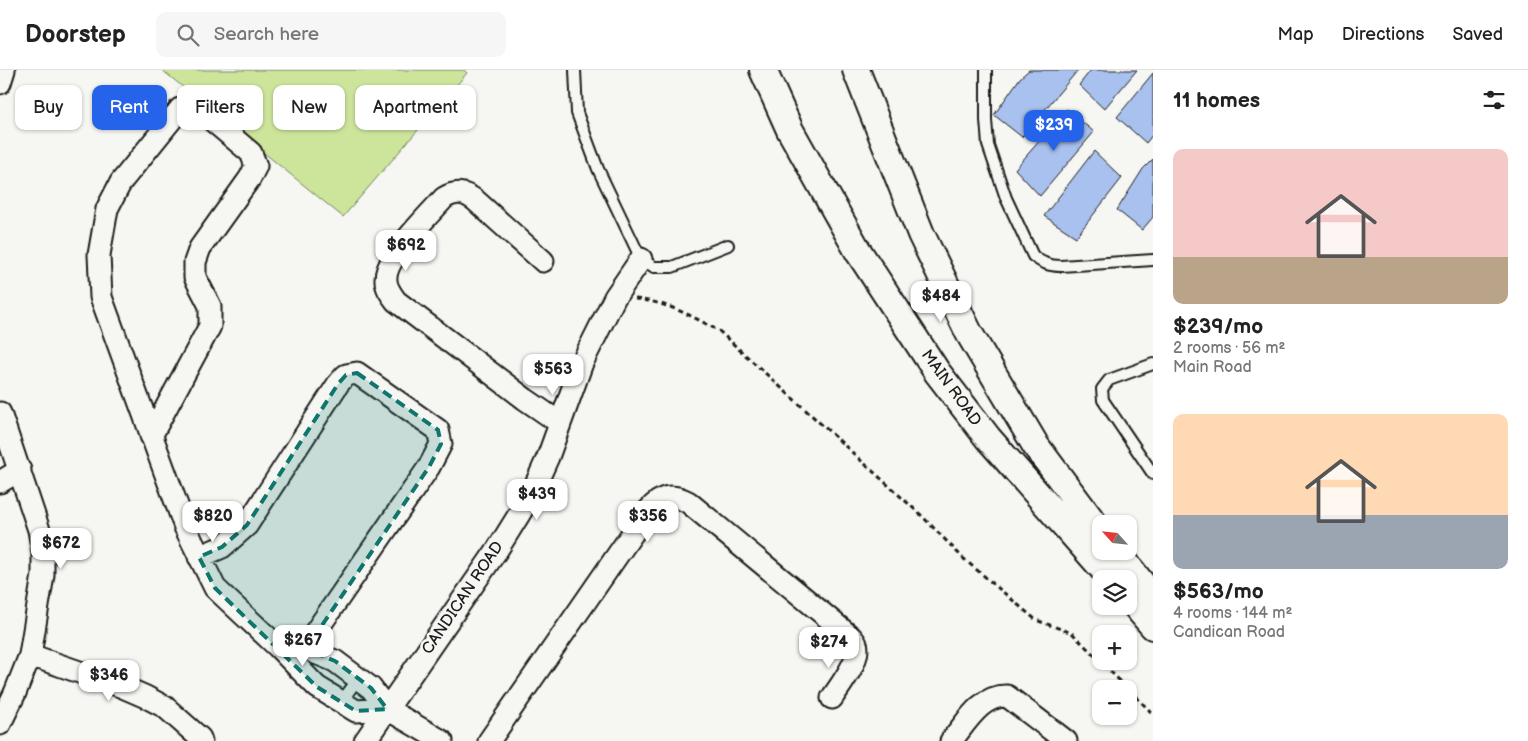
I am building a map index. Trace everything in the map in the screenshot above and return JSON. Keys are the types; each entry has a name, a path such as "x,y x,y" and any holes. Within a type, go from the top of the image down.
{"street":[{"path":"0,84 4,70"},
{"name":"MAIN ROAD","path":"763,70 790,130 858,251 937,372 988,438 1104,570"},
{"path":"856,70 920,234 969,334 1036,446 1092,521"},
{"path":"151,436 210,326 210,306 195,276 195,262 200,248 250,178 256,166 251,153 206,115 192,108 180,109 121,182 107,209 99,255 101,297 151,436 184,527 215,588 278,647 317,687 356,711 387,709"},
{"path":"543,260 475,200 468,195 459,193 451,194 444,198 396,252 388,267 385,279 388,289 396,301 560,424"},
{"name":"CANDICAN ROAD","path":"365,741 497,550 520,513 538,479 582,364 615,297 641,259"},
{"path":"199,557 222,547 247,525 338,384 346,375 357,373 438,430 441,444 429,467 306,648"},
{"path":"0,413 39,530 43,552 43,574 30,655 0,724"},
{"path":"0,482 20,470"},
{"path":"489,741 648,511 661,499 670,497 678,496 688,502 851,637 856,644 855,657 852,666 832,698"},
{"path":"1123,560 1153,598"},
{"path":"1137,607 1153,626"},
{"path":"278,647 306,648 335,660 371,688 387,709 442,741"},
{"path":"30,655 123,687 146,697 165,707 201,741"},
{"path":"951,741 981,705 997,695 1007,696 1066,741"}],"lane":[{"path":"575,70 577,113 598,169 641,259 654,267 672,267 728,245"},
{"path":"986,70 988,145 1006,198 1033,256 1049,266 1153,260"},
{"path":"1153,364 1109,380 1102,389 1103,400 1153,474"},
{"path":"341,702 358,678"}],"path":[{"path":"615,297 648,300 686,312 719,331 922,516 964,559 1036,620 1072,634 1119,680"},
{"path":"1137,698 1153,714"}],"highlighted area":[{"path":"357,373 438,430 441,444 429,467 306,649 335,661 371,688 387,709 356,711 317,687 215,588 199,557 222,547 247,525 338,384 346,375"}],"green space":[{"path":"162,70 464,70 467,73 457,85 355,85 355,130 418,130 343,217 236,130 263,130 263,85 180,85"}],"building":[{"path":"1029,70 1078,70 1022,137 994,115 1020,78"},
{"path":"1091,70 1137,70 1104,109 1079,85"},
{"path":"1153,73 1153,134 1146,143 1117,117"},
{"path":"1067,109 1094,132 1040,196 1015,169"},
{"path":"1094,151 1122,178 1076,237 1044,216"},
{"path":"1153,159 1153,217 1142,230 1117,210 1143,169"}]}
